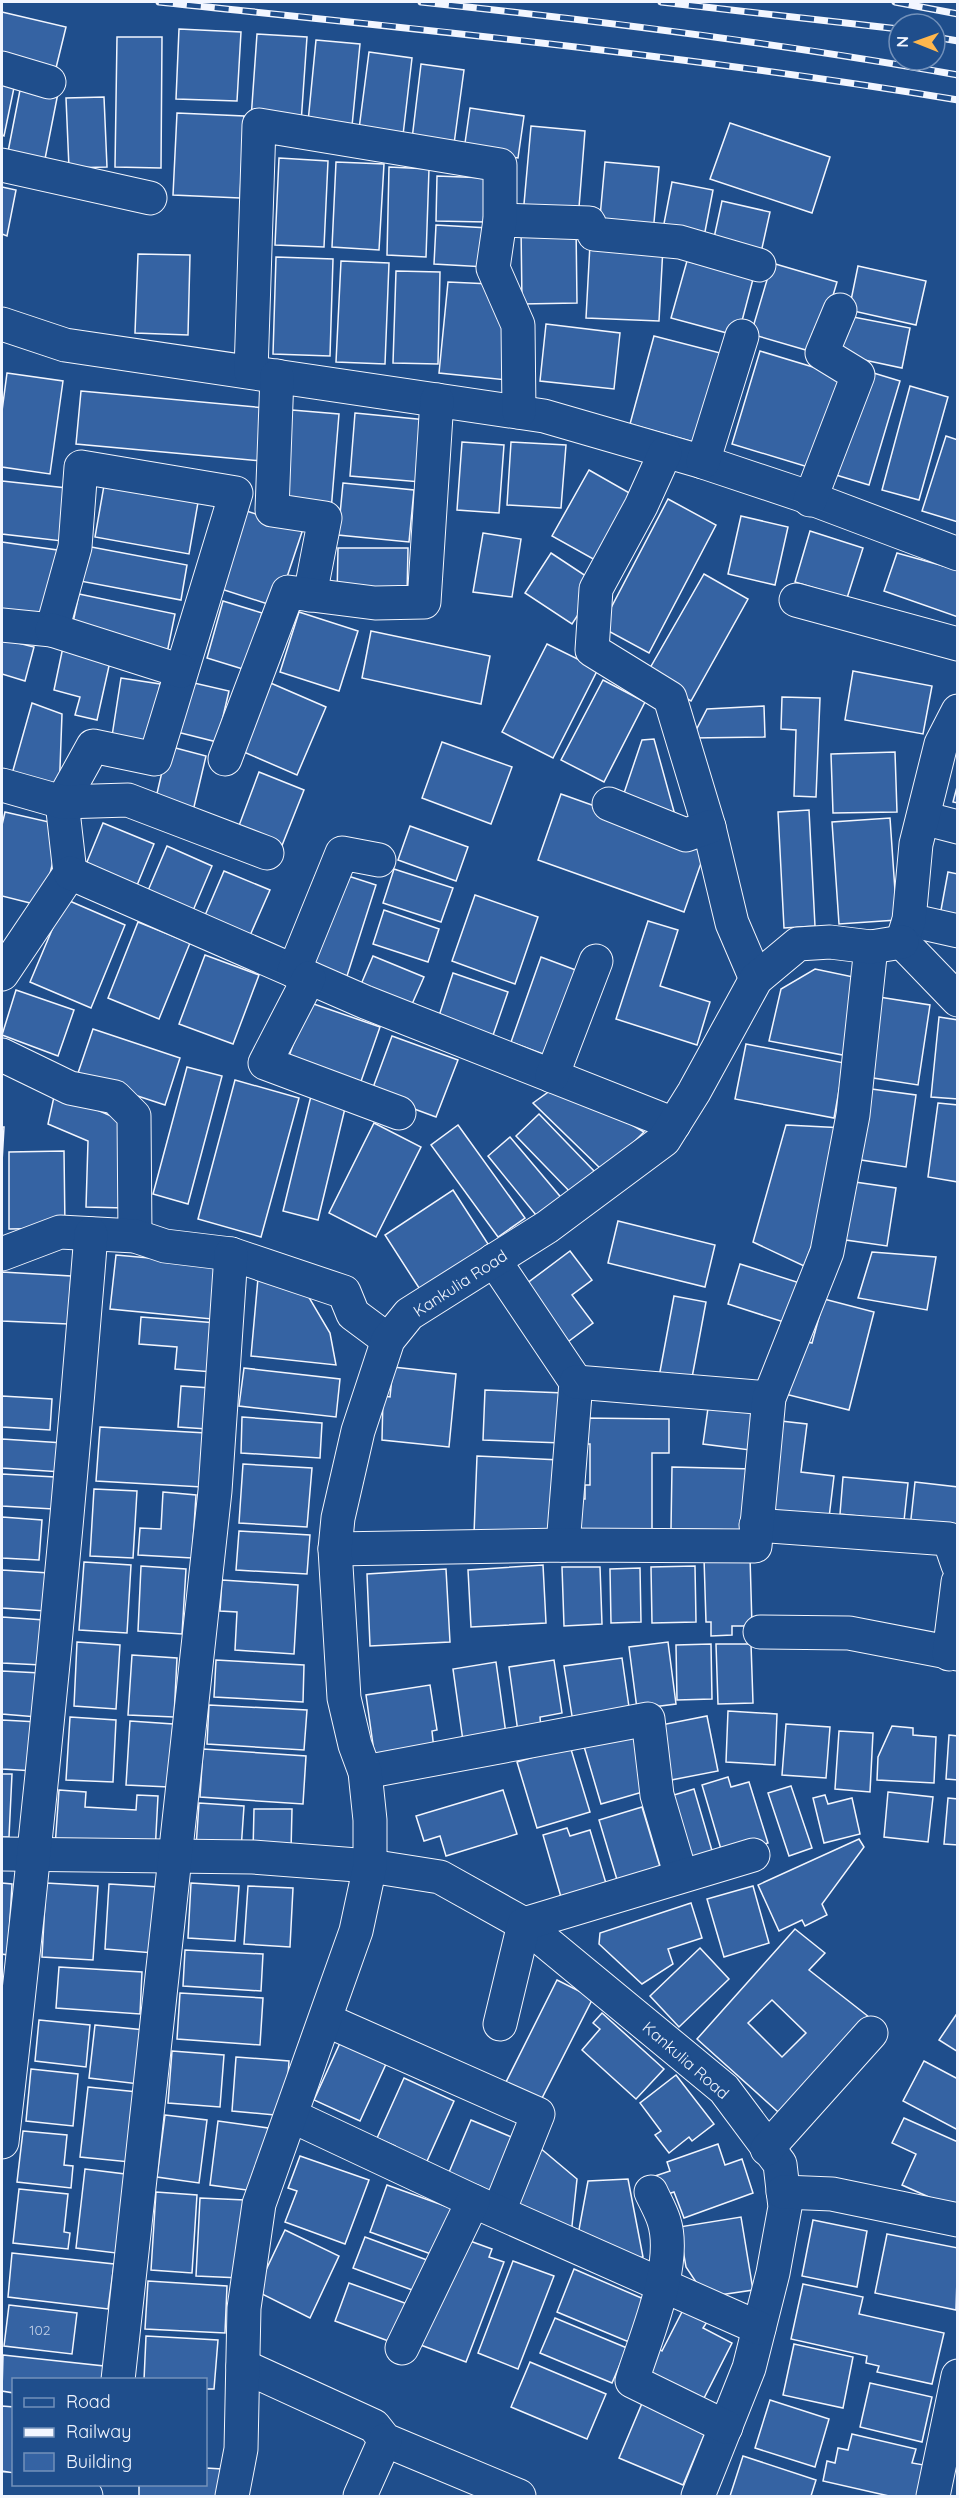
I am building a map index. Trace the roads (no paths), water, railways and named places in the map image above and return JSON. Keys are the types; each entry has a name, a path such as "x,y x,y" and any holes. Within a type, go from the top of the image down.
{"street":[{"path":"2,68 49,82"},
{"path":"310,595 325,518 272,510 264,374 259,125 501,165 500,220 493,268 518,325 519,412"},
{"path":"2,165 150,198"},
{"path":"500,220 589,223 594,234 680,242 759,265"},
{"path":"810,500 858,375 822,353 840,310"},
{"path":"2,324 64,345 544,416 665,453 703,462 957,555"},
{"path":"703,462 742,336"},
{"path":"225,759 288,592 375,603 424,602 437,400"},
{"path":"665,453 641,506 596,589 592,650 670,698 709,827 732,923 756,979"},
{"path":"2,974 70,873 62,802 93,746 155,759 236,493 81,467 75,547 52,630"},
{"path":"796,600 957,644"},
{"path":"2,625 52,630 181,671"},
{"path":"954,727 941,744 916,844 906,931 957,1000"},
{"path":"2,785 62,802 128,800 267,853"},
{"path":"609,804 686,835 709,827"},
{"path":"923,818 957,826"},
{"path":"379,860 342,853 301,974 265,1063 399,1113"},
{"path":"70,873 301,974 674,1124"},
{"path":"906,931 957,931"},
{"name":"Kankulia Road","path":"232,2496 241,2450 244,2308 259,2204 356,1931 370,1866 370,1820 365,1772 355,1745 344,1698 335,1549 338,1518 358,1431 388,1340 409,1314 547,1227 664,1140 756,979 798,944 830,942 871,946 906,931"},
{"path":"335,1549 563,1545 755,1546 769,1398 827,1252 854,1115 871,946"},
{"path":"552,1076 596,961"},
{"path":"2,1055 70,1088 115,1098 134,1116 135,1236"},
{"path":"2,1254 60,1233 135,1236 165,1246 231,1254 344,1292 353,1314 388,1340"},
{"path":"2,2142 35,1854 70,1497 91,1234"},
{"path":"118,2378 215,1491 231,1254"},
{"path":"494,1260 576,1382 563,1545"},
{"path":"576,1382 769,1398"},
{"path":"756,1525 949,1539 957,1565"},
{"path":"760,1632 849,1633 953,1654 957,1582"},
{"path":"365,1772 648,1719 657,1795 681,1876"},
{"path":"2,1854 253,1857 370,1866"},
{"path":"500,2024 524,1924 753,1855"},
{"name":"Kankulia Road","path":"370,1866 440,1877 524,1924 724,2089 780,2164 785,2207 759,2328 748,2368 698,2496"},
{"path":"326,2020 538,2114 402,2348"},
{"path":"767,2149 871,2033"},
{"path":"292,2116 759,2328"},
{"path":"651,2192 665,2222 667,2252 662,2284 632,2381 726,2427"},
{"path":"783,2192 832,2194 957,2220"},
{"path":"243,2366 374,2426 384,2440 481,2489 519,2496"},
{"path":"933,2496 957,2376"},
{"path":"360,2496 384,2440"},
{"path":"2,2489 86,2496"}],"railway":[{"path":"159,2 659,57 958,100"},
{"path":"421,2 690,34 958,75"},
{"path":"661,2 887,28"},
{"path":"895,2 958,14"},
{"path":"947,39 958,41"}]}
